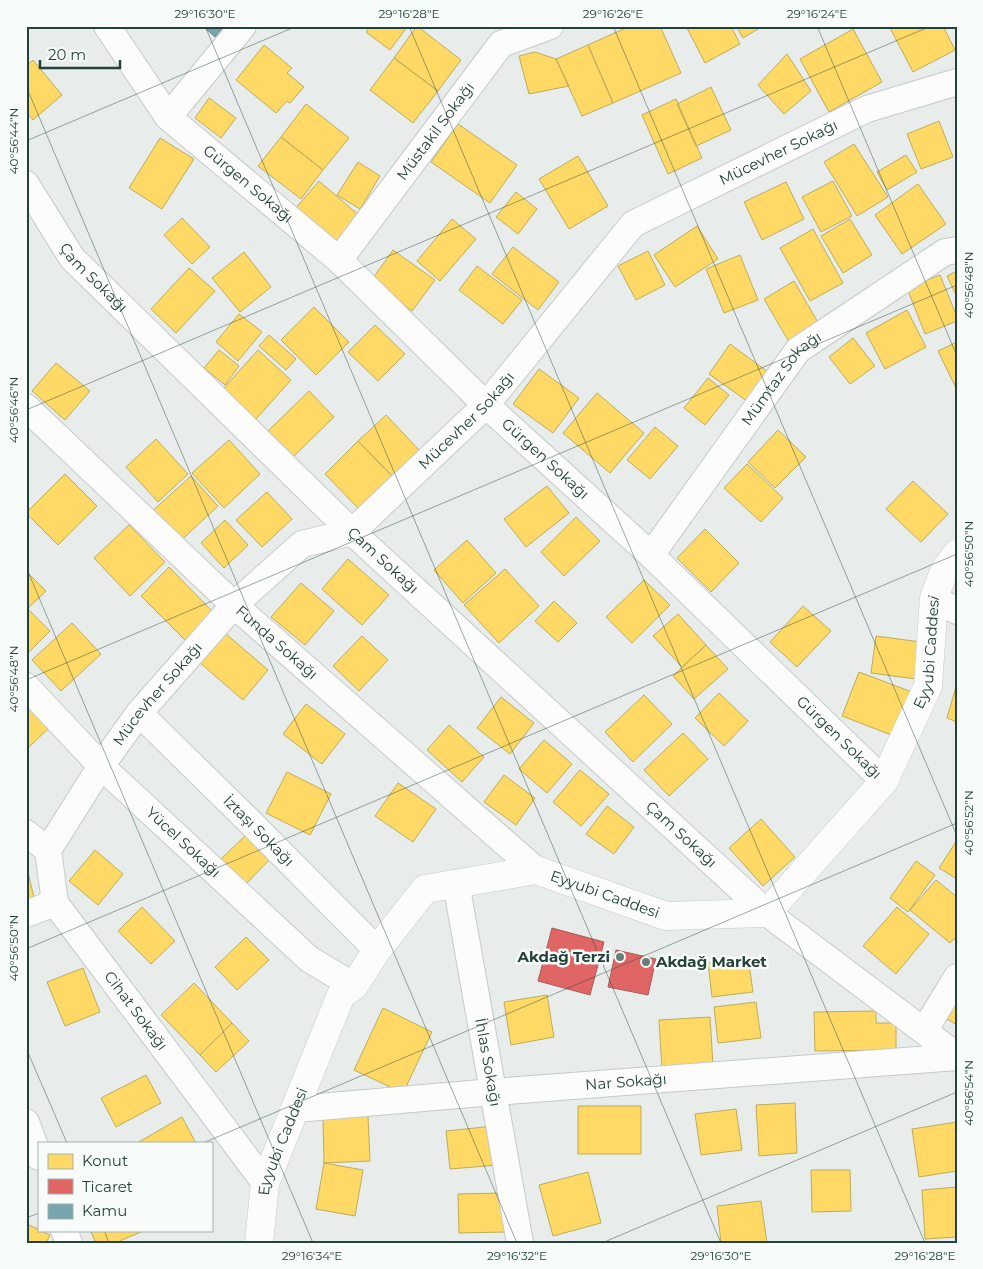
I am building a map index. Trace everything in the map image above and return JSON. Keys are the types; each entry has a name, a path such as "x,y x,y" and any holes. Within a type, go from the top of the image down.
{"street":[{"name":"Gürgen Sokağı","path":"107,26 168,117 339,260 486,405 651,555 884,781"},
{"path":"168,117 243,26"},
{"name":"Müstakil Sokağı","path":"339,260 501,44 550,26"},
{"name":"Mücevher Sokağı","path":"48,850 101,766 139,713 234,604 302,544 352,532 486,405 633,224 866,109 957,82"},
{"name":"Çam Sokağı","path":"26,184 72,258 352,532 766,914 957,1057"},
{"name":"Mümtaz Sokağı","path":"651,555 798,350 945,252 957,250"},
{"name":"Funda Sokağı","path":"26,407 234,604 536,870"},
{"name":"Eyyubi Caddesi","path":"259,1243 265,1183 341,995 354,986 377,950 425,889 536,870 666,916 766,914 884,781 928,686 945,604 944,571 957,554"},
{"name":"Yücel Sokağı","path":"26,686 101,766 309,959 354,986"},
{"name":"İztaşı Sokağı","path":"139,713 377,950"},
{"path":"26,834 48,850"},
{"name":"Cihat Sokağı","path":"48,850 55,903 265,1183"},
{"name":"İhlas Sokağı","path":"456,883 520,1243"},
{"path":"26,914 55,903"},
{"path":"924,1031 957,977"},
{"name":"Nar Sokağı","path":"296,1109 957,1057"},
{"path":"26,1122 38,1154"}],"building: Konut":[{"path":"370,26 408,26 390,50 366,32"},
{"path":"417,26 461,60 438,91 394,58"},
{"path":"630,26 660,26 681,73 613,103 588,45"},
{"path":"686,26 731,26 740,44 705,63"},
{"path":"736,26 763,26 743,38"},
{"path":"889,26 943,26 955,50 913,72"},
{"path":"853,29 882,82 829,112 800,59"},
{"path":"264,45 292,68 287,73 304,87 290,103 287,101 276,113 236,80"},
{"path":"588,45 613,103 582,116 556,59"},
{"path":"535,52 556,59 569,86 529,94 519,56"},
{"path":"787,54 811,91 784,114 758,85"},
{"path":"394,58 438,91 413,123 370,90"},
{"path":"33,60 62,95 33,120 26,112 26,66"},
{"path":"711,87 731,130 696,146 677,104"},
{"path":"209,98 236,118 221,138 195,118"},
{"path":"676,99 702,158 668,174 642,115"},
{"path":"306,104 349,138 323,170 281,137"},
{"path":"939,121 953,157 921,169 907,134"},
{"path":"458,124 517,165 490,203 431,162"},
{"path":"281,137 323,170 301,199 258,166"},
{"path":"160,138 194,159 162,209 129,188"},
{"path":"854,144 888,197 857,216 824,162"},
{"path":"906,155 917,172 887,190 877,172"},
{"path":"578,156 608,206 569,229 539,179"},
{"path":"358,162 380,176 360,209 337,195"},
{"path":"319,181 361,217 337,245 295,209"},
{"path":"833,181 852,216 821,232 802,197"},
{"path":"786,182 804,219 762,240 744,202"},
{"path":"918,184 946,224 902,254 875,215"},
{"path":"516,192 537,209 518,234 496,217"},
{"path":"182,218 210,247 192,264 164,235"},
{"path":"452,219 476,239 440,281 417,261"},
{"path":"850,219 872,255 843,273 821,236"},
{"path":"697,226 718,259 675,287 654,255"},
{"path":"813,229 843,283 810,301 780,248"},
{"path":"513,247 559,282 538,310 492,274"},
{"path":"393,250 435,280 412,311 371,281"},
{"path":"648,251 665,285 636,300 618,266"},
{"path":"244,252 271,287 240,312 212,278"},
{"path":"740,255 758,300 724,313 706,269"},
{"path":"477,266 522,300 503,324 459,290"},
{"path":"189,268 215,291 176,333 151,309"},
{"path":"957,271 957,297 947,276"},
{"path":"940,275 957,321 925,334 907,288"},
{"path":"794,281 819,324 789,342 764,299"},
{"path":"314,307 349,342 316,375 281,340"},
{"path":"907,310 926,347 885,369 866,333"},
{"path":"239,314 262,332 238,361 216,342"},
{"path":"375,325 405,354 378,381 348,352"},
{"path":"269,335 296,359 286,370 259,346"},
{"path":"853,338 875,366 850,384 829,357"},
{"path":"957,342 957,390 938,351"},
{"path":"730,344 772,375 751,404 709,374"},
{"path":"219,350 239,366 225,385 204,368"},
{"path":"258,350 291,380 256,419 223,389"},
{"path":"56,363 90,391 65,420 32,391"},
{"path":"539,369 579,398 553,433 513,404"},
{"path":"708,378 729,395 705,425 684,408"},
{"path":"309,391 334,417 293,457 268,431"},
{"path":"597,393 644,433 610,473 563,433"},
{"path":"386,415 419,450 392,476 358,441"},
{"path":"655,427 678,446 650,479 627,460"},
{"path":"778,430 806,457 775,488 748,462"},
{"path":"156,439 188,474 158,502 126,467"},
{"path":"229,440 260,474 224,508 192,473"},
{"path":"358,441 392,476 358,508 325,474"},
{"path":"747,464 783,498 761,522 724,488"},
{"path":"65,474 97,506 58,545 26,513"},
{"path":"191,476 218,506 176,545 149,514"},
{"path":"913,481 948,514 921,542 886,509"},
{"path":"547,486 569,513 526,547 504,519"},
{"path":"267,492 292,519 262,547 236,520"},
{"path":"576,517 600,541 564,576 541,552"},
{"path":"225,520 248,545 224,568 201,543"},
{"path":"129,525 165,562 130,596 94,558"},
{"path":"705,529 739,563 711,592 677,558"},
{"path":"467,540 496,573 463,603 434,570"},
{"path":"348,559 389,595 362,625 322,589"},
{"path":"169,567 213,612 185,640 141,596"},
{"path":"505,569 539,606 499,643 464,605"},
{"path":"26,571 46,591 26,610"},
{"path":"644,580 670,605 632,643 606,617"},
{"path":"301,583 334,611 305,645 271,617"},
{"path":"554,601 577,623 558,642 535,621"},
{"path":"803,606 831,631 797,667 770,642"},
{"path":"29,610 50,631 26,655 26,613"},
{"path":"678,614 706,645 682,667 653,636"},
{"path":"72,623 101,654 61,691 32,660"},
{"path":"225,633 268,670 243,700 199,662"},
{"path":"362,636 388,660 359,691 333,666"},
{"path":"876,636 921,642 916,679 871,673"},
{"path":"706,645 728,669 694,699 673,676"},
{"path":"859,672 912,692 894,736 842,716"},
{"path":"957,683 957,722 947,718"},
{"path":"719,693 748,721 724,746 695,718"},
{"path":"644,695 672,724 633,762 605,732"},
{"path":"26,697 52,725 28,748 26,746"},
{"path":"501,697 534,723 510,754 477,728"},
{"path":"306,704 345,734 322,764 283,734"},
{"path":"449,725 484,757 462,782 427,750"},
{"path":"683,733 708,759 669,796 644,770"},
{"path":"544,740 572,764 547,793 519,769"},
{"path":"580,770 609,794 581,826 553,802"},
{"path":"287,772 331,794 310,835 266,813"},
{"path":"504,775 535,798 516,825 484,802"},
{"path":"398,783 436,809 413,842 375,816"},
{"path":"607,806 634,827 614,854 586,834"},
{"path":"761,819 795,857 763,886 729,848"},
{"path":"247,834 271,858 246,884 221,859"},
{"path":"957,840 957,879 939,868"},
{"path":"95,850 123,874 98,905 69,881"},
{"path":"916,861 935,875 908,912 890,898"},
{"path":"26,865 36,905 26,908"},
{"path":"936,880 957,897 957,936 950,943 910,910"},
{"path":"142,907 175,941 151,964 118,931"},
{"path":"897,907 929,934 896,974 863,946"},
{"path":"246,937 269,960 237,990 215,967"},
{"path":"748,957 753,992 712,997 708,963"},
{"path":"83,968 100,1012 65,1026 47,982"},
{"path":"194,983 232,1023 200,1055 161,1015"},
{"path":"547,995 554,1037 511,1045 504,1002"},
{"path":"957,998 957,1025 944,1017"},
{"path":"756,1002 761,1038 718,1043 714,1007"},
{"path":"383,1008 432,1032 403,1093 354,1070"},
{"path":"876,1011 876,1023 896,1023 896,1050 815,1051 814,1012"},
{"path":"710,1017 713,1065 662,1069 659,1020"},
{"path":"232,1023 249,1041 216,1072 200,1055"},
{"path":"146,1075 161,1103 116,1127 101,1098"},
{"path":"795,1103 797,1153 759,1156 756,1105"},
{"path":"578,1106 641,1106 641,1154 578,1154"},
{"path":"736,1109 742,1150 701,1155 695,1114"},
{"path":"368,1116 370,1161 324,1163 323,1118"},
{"path":"182,1117 195,1142 139,1142"},
{"path":"957,1122 957,1171 919,1177 912,1129"},
{"path":"494,1126 498,1165 450,1169 446,1131"},
{"path":"324,1163 363,1170 355,1216 316,1209"},
{"path":"811,1170 850,1170 851,1211 812,1212"},
{"path":"588,1172 601,1223 553,1236 539,1185"},
{"path":"957,1187 957,1237 925,1239 922,1190"},
{"path":"504,1193 505,1232 459,1233 458,1194"},
{"path":"761,1201 767,1243 721,1243 717,1206"},
{"path":"29,1225 38,1229 38,1232 50,1235 46,1243 26,1243 26,1230"},
{"path":"91,1232 141,1232 115,1243 96,1243"}],"building: Ticaret":[{"path":"552,928 604,942 590,995 538,981"},
{"path":"616,950 656,959 648,995 608,987"}],"building: Kamu":[{"path":"203,26 224,26 215,37"}],"place":[{"name":"Akdağ Terzi","path":"620,957"},
{"name":"Akdağ Market","path":"646,962"}]}
